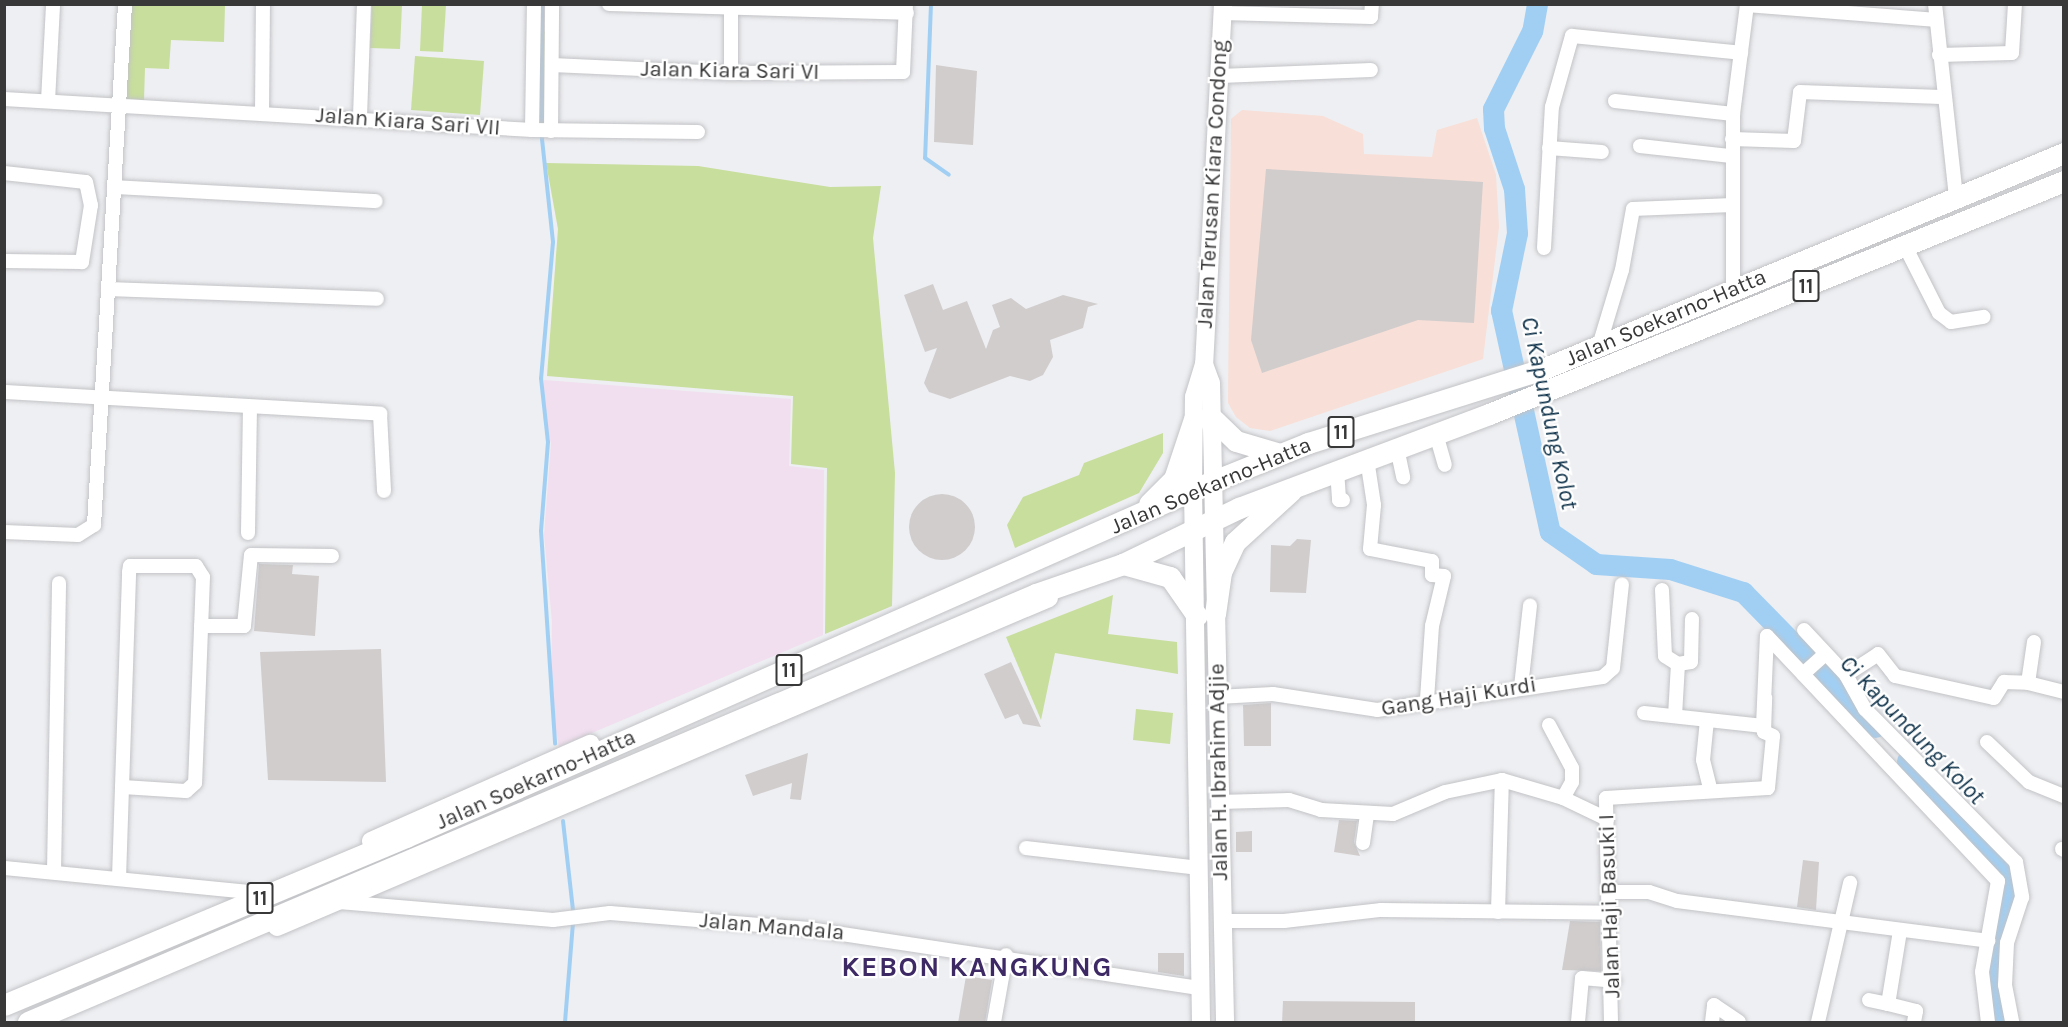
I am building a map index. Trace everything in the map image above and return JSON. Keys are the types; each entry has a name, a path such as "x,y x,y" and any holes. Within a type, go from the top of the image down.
{"highway":[{"name":"Jalan Soekarno-Hatta","path":"4,1005 1064,550 1202,486 1284,454 1479,392 1543,369 2064,153"},
{"name":"Jalan Soekarno-Hatta","path":"28,1023 214,948 1036,594 1073,585 1202,526 1337,470 1548,391 2064,181"},
{"path":"1110,528 1159,497 1174,479 1202,417 1236,441 1284,454"},
{"path":"1123,564 1170,577 1206,615 1221,572 1235,542 1296,487"}],"main road":[{"name":"Jalan Terusan Kiara Condong","path":"1202,526 1202,417 1195,382 1204,364 1222,9"},
{"name":"Jalan H. Ibrahim Adjie","path":"1201,1023 1199,868 1206,615 1202,526"},
{"name":"Jalan Soekarno-Hatta","path":"4,995 1029,558 1064,550"},
{"name":"Jalan Soekarno-Hatta","path":"51,1023 214,948 339,902 917,659 1073,585"},
{"name":"Jalan H. Ibrahim Adjie","path":"1206,615 1217,697 1225,1023"}],"street":[{"path":"48,101 53,4"},
{"path":"4,532 89,532 94,525 125,4"},
{"path":"262,114 263,4"},
{"path":"360,117 364,4"},
{"path":"534,4 541,130"},
{"path":"541,130 552,65 552,4"},
{"path":"609,4 906,9"},
{"path":"1222,9 1371,17 1372,4"},
{"path":"1935,4 1941,98 1956,196"},
{"path":"1939,55 2013,53 2015,4"},
{"path":"1733,290 1731,156 1733,114 1747,5 1936,20"},
{"path":"730,6 731,73"},
{"name":"Jalan Kiara Sari VI","path":"552,65 731,73 900,72 906,67 906,9"},
{"path":"1544,248 1549,148 1566,48 1579,33 1741,53"},
{"path":"1220,76 1371,70"},
{"path":"1732,139 1794,141 1800,92 1941,98"},
{"name":"Jalan Kiara Sari VII","path":"4,99 262,114 360,117 541,130 698,132"},
{"path":"1615,101 1733,114"},
{"path":"1640,146 1731,156"},
{"path":"1549,148 1602,152"},
{"path":"4,173 86,182 90,215 86,254 75,265 4,261"},
{"path":"114,187 376,201"},
{"path":"1599,346 1622,270 1633,209 1732,205"},
{"path":"90,215 112,217"},
{"path":"88,231 111,232"},
{"path":"1905,246 1939,314 1951,322 1984,317"},
{"path":"108,289 377,299"},
{"path":"4,392 101,395 250,407 380,414 384,491"},
{"path":"248,533 250,407"},
{"path":"1436,434 1445,465"},
{"path":"1397,448 1404,477"},
{"path":"1367,459 1374,506 1370,549 1432,561 1432,575 1444,576 1432,626 1427,700"},
{"path":"1337,470 1339,500 1343,500"},
{"path":"201,626 244,626 251,555 332,555"},
{"path":"119,878 122,787 131,564 199,568 201,626 194,786 186,791 122,787"},
{"path":"54,872 59,583"},
{"name":"Gang Haji Kurdi","path":"1217,697 1273,694 1377,710 1612,671 1622,584"},
{"path":"1662,590 1665,656 1678,664 1691,662 1692,619"},
{"path":"1521,687 1520,657 1530,605"},
{"path":"1804,630 1823,655 1846,675 1865,709 2016,862 2022,897 2007,944 2005,985 2012,1023"},
{"path":"1644,713 1763,726 1767,636 1998,881 1982,972 1988,1023"},
{"path":"2028,682 2034,642"},
{"path":"1846,675 1878,654 1895,676 1994,698 2004,682 2028,682 2064,692"},
{"path":"1804,673 1823,655"},
{"path":"1675,716 1678,664"},
{"name":"Jalan Haji Basuki I","path":"1611,1023 1614,981 1612,892 1607,819 1610,795 1711,791 1771,784 1773,736 1764,732 1765,698"},
{"path":"1707,720 1704,760 1711,791"},
{"path":"1549,725 1572,768 1572,782 1563,798"},
{"path":"1988,742 2029,782 2064,796"},
{"path":"1220,802 1289,800 1320,810 1367,813 1407,812 1445,792 1502,780 1563,798 1607,819"},
{"path":"1498,912 1502,780"},
{"path":"1363,843 1367,813"},
{"path":"1026,848 1199,868"},
{"path":"4,868 250,892"},
{"path":"1818,1023 1850,883"},
{"path":"1612,892 1649,892 1677,901 1842,920 1900,931 1988,941"},
{"name":"Jalan Mandala","path":"339,902 553,920 610,913 657,917 1006,956 1201,988"},
{"path":"1222,921 1284,921 1351,911 1612,913"},
{"path":"1888,1004 1900,931"},
{"path":"994,1023 1006,956"},
{"path":"1578,1023 1582,978 1614,981"},
{"path":"1869,1000 1916,1011 1914,1023"},
{"path":"1712,1023 1714,1005 1739,1023"}],"shaded area":[{"path":"1242,110 1323,116 1363,134 1364,154 1432,157 1437,130 1477,118 1496,175 1499,227 1483,359 1270,431 1250,428 1236,417 1228,403 1231,119"},
{"path":"544,380 791,399 789,466 824,470 823,635 559,747 551,707 552,622 544,535 551,443 543,418"}],"green space":[{"path":"130,5 225,5 224,42 171,40 169,69 145,68 144,100 126,99"},
{"path":"372,5 402,5 400,49 370,48"},
{"path":"422,5 446,5 443,52 420,51"},
{"path":"551,31 550,125 532,123 534,32"},
{"path":"415,56 484,61 480,115 411,110"},
{"path":"546,163 698,166 830,187 881,186 873,238 895,473 892,606 825,634 827,468 791,464 793,396 547,376 558,229"},
{"path":"1163,433 1163,453 1139,493 1015,548 1007,525 1023,497 1079,475 1084,463"},
{"path":"1113,595 1108,634 1177,642 1178,674 1055,653 1041,720 1006,637"},
{"path":"1136,709 1173,713 1170,744 1133,740"}],"building":[{"path":"936,65 977,71 973,145 934,142"},
{"path":"1266,169 1483,182 1474,323 1418,320 1262,373 1251,340"},
{"path":"933,284 943,310 967,301 986,349 993,330 1000,327 992,305 1011,298 1026,309 1063,295 1098,304 1088,307 1083,328 1050,340 1053,357 1043,375 1030,381 1010,376 950,399 929,392 924,383 937,348 925,352 904,295"},
{"path":"948,494 966,503 973,514 975,527 973,540 966,551 955,558 936,560 918,551 911,540 909,521 918,503 929,496"},
{"path":"1297,539 1311,540 1306,593 1270,592 1271,545 1290,546"},
{"path":"259,564 293,565 292,574 319,576 315,636 254,631"},
{"path":"381,649 386,782 268,780 260,652"},
{"path":"1011,662 1041,727 1023,724 1018,714 1005,719 984,674"},
{"path":"1271,703 1271,746 1244,746 1243,705"},
{"path":"808,753 801,800 790,799 792,783 753,796 745,775"},
{"path":"1339,820 1357,821 1354,842 1360,856 1334,852"},
{"path":"1252,831 1252,852 1236,852 1236,832"},
{"path":"1803,860 1819,862 1816,910 1797,907"},
{"path":"1570,921 1600,922 1601,971 1562,970"},
{"path":"1158,953 1184,953 1184,976 1158,972"},
{"path":"966,976 992,980 985,1023 958,1023"},
{"path":"1283,1001 1415,1002 1415,1023 1282,1023"}],"waterway":[{"path":"542,4 542,139 553,242 541,378 548,442 541,531 555,744"},
{"path":"931,4 925,158 949,175"},
{"name":"Ci Kapundung Kolot","path":"1537,4 1532,31 1493,109 1494,128 1514,189 1517,233 1501,310 1550,532 1596,564 1670,569 1743,592 1875,727"},
{"name":"Ci Kapundung Kolot","path":"1907,761 2009,871 2013,890 1995,967 2004,1022"},
{"path":"563,821 573,910"},
{"path":"565,1022 573,923"}],"district":[{"name":"KEBON KANGKUNG","path":"977,967"}]}
